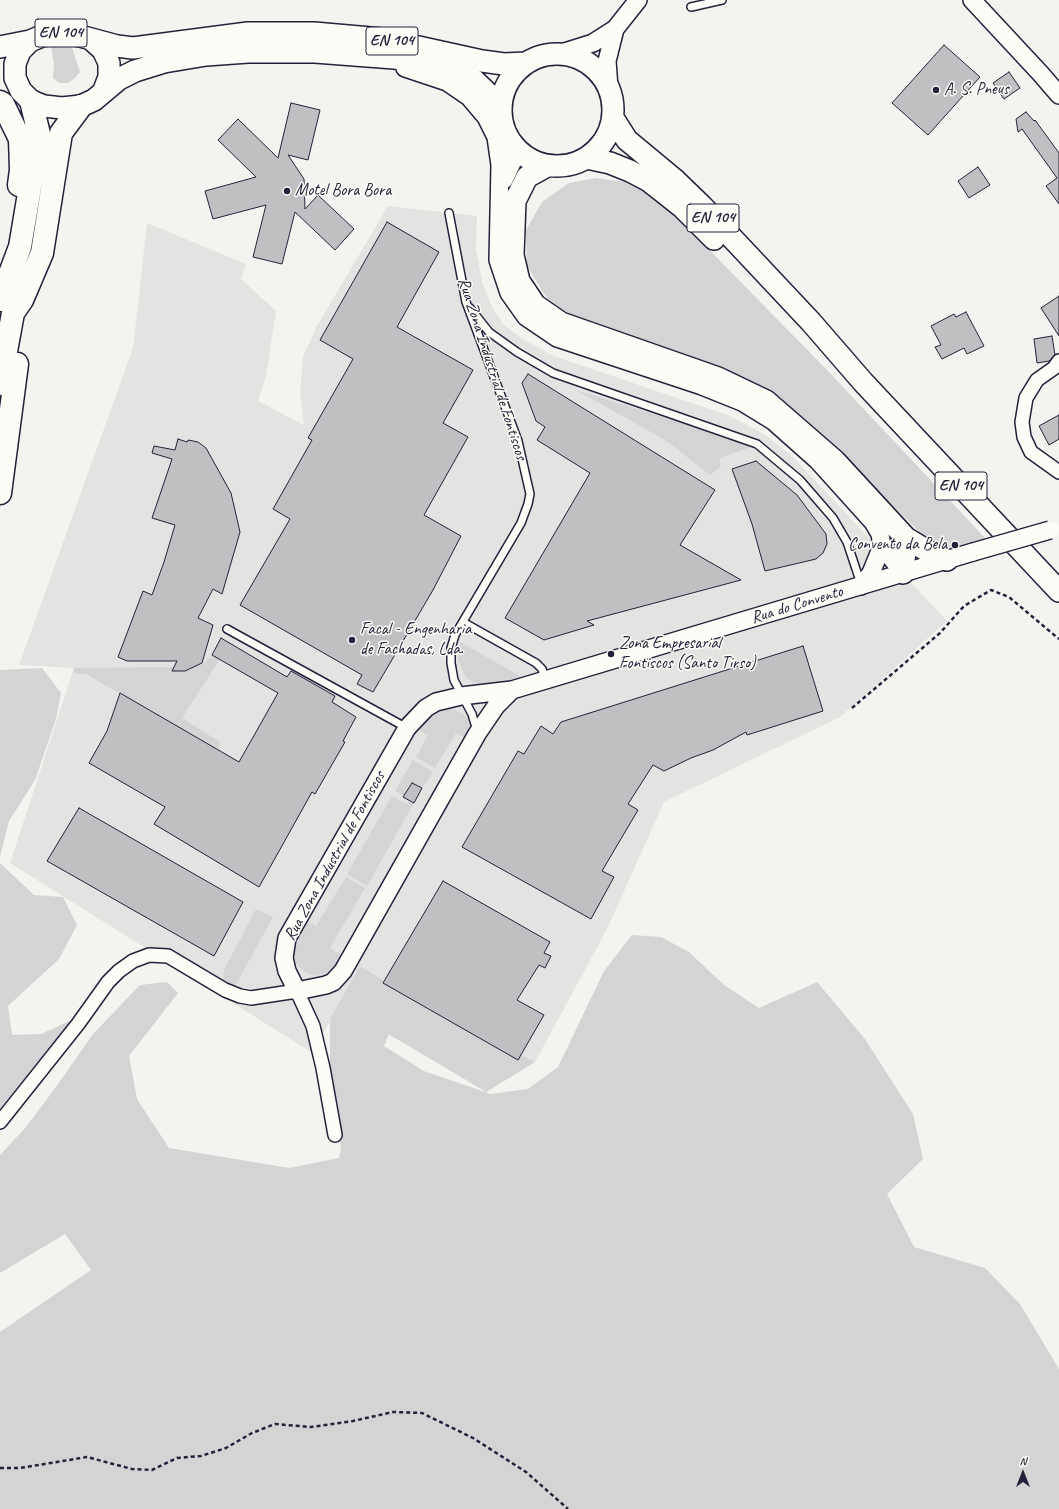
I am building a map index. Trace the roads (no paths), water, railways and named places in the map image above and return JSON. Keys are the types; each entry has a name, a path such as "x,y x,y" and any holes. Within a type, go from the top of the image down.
{"highway":[{"path":"0,323 8,298 20,247 39,134 31,101"},
{"path":"0,102 3,104 20,139 20,170 15,214 20,247"},
{"path":"8,298 42,253 61,133 81,106"},
{"path":"0,384 13,313 8,298"},
{"path":"0,493 13,388 24,328 8,298"}],"main road":[{"name":"EN 104","path":"0,47 30,41 42,36 62,33 80,36 93,41 133,48 248,33 314,33 382,39 504,64 526,63"},
{"name":"EN 104","path":"30,41 20,51 15,64 7,75 20,91 31,101 44,106 62,108 81,106 94,100 104,90 119,79 164,62 206,55 248,52 315,52 427,64 453,70 475,81 500,104"},
{"name":"EN 104","path":"93,41 103,50 109,63 109,77 104,90"},
{"path":"558,54 574,56 590,64 601,74 609,88 614,102 614,118 606,139 600,148 587,158 568,166 547,166 533,162 521,154 512,144 505,132 501,118 500,104 505,88 526,63 541,56 558,54"},
{"name":"EN 104","path":"614,118 627,140 674,179 702,206 811,322 863,382 1059,591"},
{"name":"EN 104","path":"587,158 610,163 630,171 649,181 664,192 863,382"},
{"path":"547,166 526,177 514,201 513,255 519,281 535,305 561,323 718,378 766,401 835,461 906,538 934,555 947,560"},
{"path":"903,573 906,538"}],"street":[{"path":"558,54 593,43 615,30 638,0"},
{"path":"972,0 1059,95"},
{"path":"609,88 607,61 615,30"},
{"path":"363,56 375,62 414,70 447,82 469,97 486,117 496,137 500,165 498,260 509,293 526,317 557,338 702,386 742,402 773,421 818,461 873,522 880,534 882,546 903,573"},
{"path":"499,193 512,163 512,144"},
{"path":"1059,361 1054,368 1037,380 1026,398 1022,422 1024,437 1031,452 1059,472"},
{"name":"Rua do Convento","path":"512,690 1054,528"},
{"path":"861,586 871,573 882,546"},
{"path":"0,1122 78,1024 108,982 132,961 149,955 168,956 225,990 251,998 297,991 326,985 333,982 344,971 477,734 496,706 512,690"},
{"name":"Rua Zona Industrial de Fontiscos","path":"297,991 287,972 284,958 287,938 407,728 426,708 436,702 461,696 512,690"},
{"path":"297,991 313,1026 323,1068 335,1135"}],"lane":[{"path":"691,7 722,0"},
{"name":"Rua Zona Industrial de Fontiscos","path":"449,213 466,302 518,441 530,494 521,523 463,622 451,648 451,663 461,696 472,714 477,734"},
{"path":"466,302 489,332 517,352 553,373 757,444 778,460 800,480 833,518 846,542 861,586"},
{"path":"463,622 536,663 542,669 546,680"},
{"path":"227,629 407,728"}],"place":[{"name":"A. S. Pneus","path":"936,90"},
{"name":"Motel Bora Bora","path":"287,191"},
{"name":"Convento da Bela","path":"955,545"},
{"name":"Facal - Engenharia de Fachadas, Lda.","path":"352,640"},
{"name":"Zona Empresarial Fontiscos (Santo Tirso)","path":"611,654"}]}
